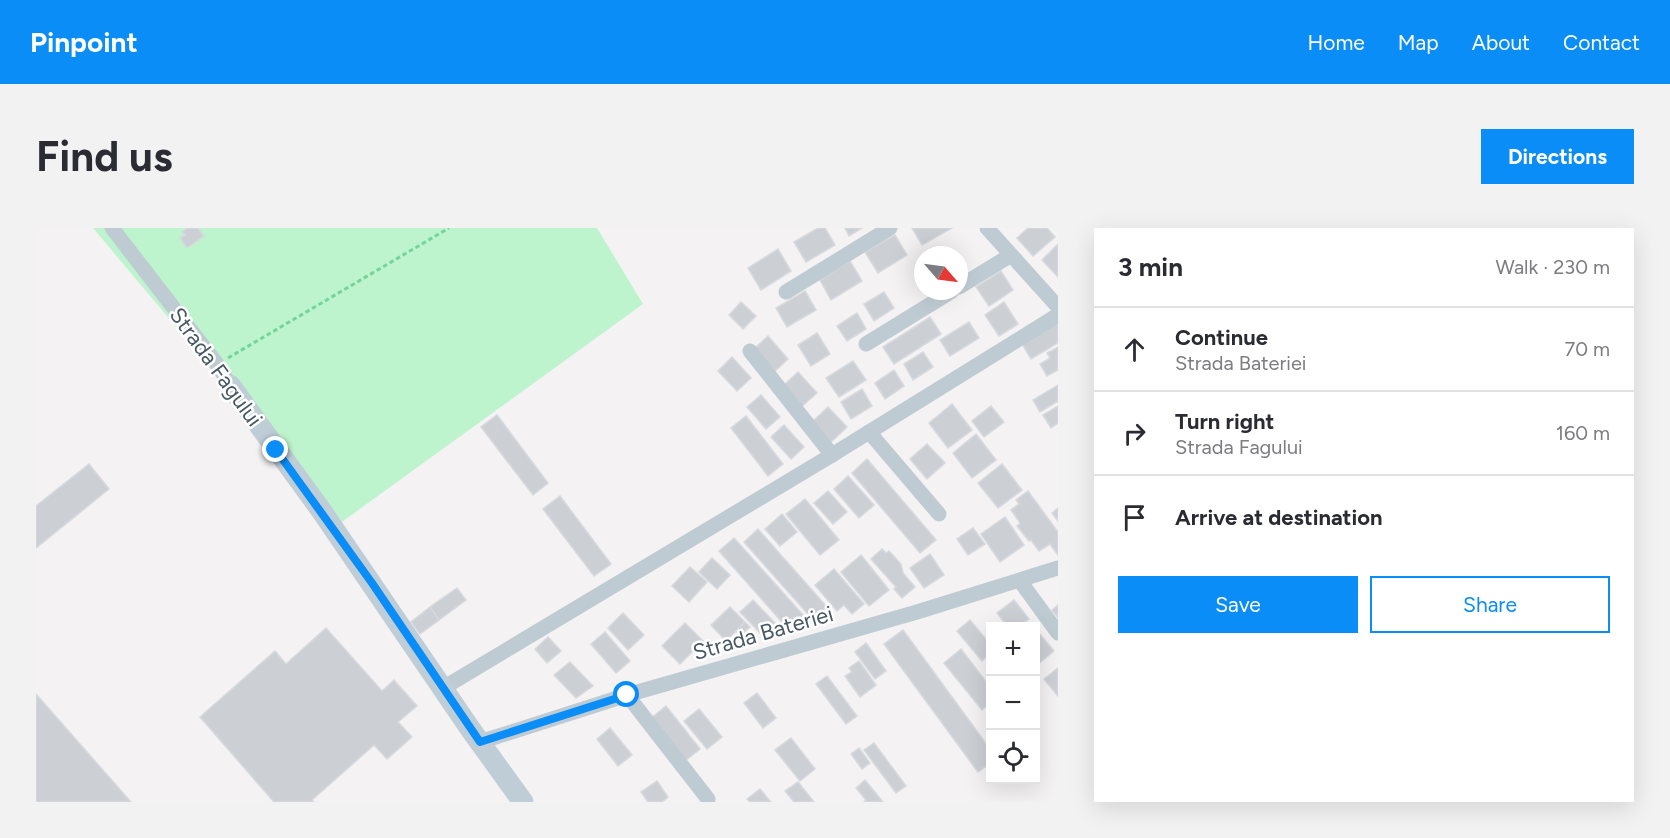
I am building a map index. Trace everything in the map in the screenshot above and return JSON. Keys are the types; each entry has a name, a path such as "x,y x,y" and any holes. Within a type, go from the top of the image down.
{"street":[{"name":"Strada Fagului","path":"112,228 217,364 523,802"},
{"path":"786,292 890,228"},
{"path":"443,688 832,455 1058,308 987,228"},
{"path":"968,281 1011,255"},
{"path":"866,344 937,300"},
{"path":"750,351 832,455"},
{"path":"869,432 939,514"},
{"name":"Strada Bateriei","path":"480,742 627,695 907,615 1058,568"},
{"path":"1020,580 1058,633"},
{"path":"627,695 708,799"}],"path":[{"path":"217,364 449,228"}],"green space":[{"path":"93,228 597,228 643,304 328,532 204,360"}],"building":[{"path":"187,228 198,228 204,236 187,248 180,238 185,235 182,232"},
{"path":"818,228 825,228 835,245 806,262 794,242"},
{"path":"845,228 862,228 849,236"},
{"path":"912,228 952,228 922,245"},
{"path":"1028,228 1047,228 1055,237 1033,256 1017,238"},
{"path":"895,235 907,255 878,273 865,252"},
{"path":"1058,244 1058,277 1042,260"},
{"path":"778,249 791,271 761,290 748,268"},
{"path":"850,261 862,281 831,300 820,280"},
{"path":"1001,271 1013,290 989,306 976,287"},
{"path":"805,291 816,310 787,327 776,308"},
{"path":"884,292 894,308 874,321 864,304"},
{"path":"741,302 756,316 743,329 729,315"},
{"path":"1004,302 1018,324 999,336 985,315"},
{"path":"857,313 866,329 847,341 837,326"},
{"path":"930,317 941,334 894,364 883,347"},
{"path":"969,322 979,338 950,356 940,340"},
{"path":"1058,322 1058,343 1031,359 1021,342"},
{"path":"817,333 830,354 811,366 798,345"},
{"path":"768,336 788,359 775,371 754,349"},
{"path":"1058,347 1058,370 1047,376 1040,364 1050,358 1047,353"},
{"path":"923,352 933,367 913,380 904,364"},
{"path":"732,357 751,378 737,391 718,371"},
{"path":"853,361 866,380 839,397 826,378"},
{"path":"894,370 904,386 885,399 875,383"},
{"path":"798,372 817,393 800,408 782,387"},
{"path":"1058,385 1058,401 1040,412 1033,400"},
{"path":"862,389 872,406 851,419 841,402"},
{"path":"761,395 780,417 766,429 747,407"},
{"path":"952,404 972,430 948,448 929,423"},
{"path":"991,406 1004,422 984,437 972,421"},
{"path":"1058,406 1058,423 1051,428 1043,415"},
{"path":"828,407 847,427 830,443 811,423"},
{"path":"497,415 548,483 533,495 481,427"},
{"path":"746,416 783,464 768,476 731,428"},
{"path":"784,425 804,447 791,459 771,437"},
{"path":"976,434 996,460 972,478 953,453"},
{"path":"927,444 945,463 927,479 910,459"},
{"path":"867,459 936,540 920,553 852,473"},
{"path":"89,464 109,489 36,548 36,506"},
{"path":"1002,464 1022,490 998,508 978,483"},
{"path":"848,476 874,505 859,518 834,489"},
{"path":"828,491 847,512 833,524 814,503"},
{"path":"1028,491 1058,532 1058,555 1050,544 1039,551 1017,526 1020,523 1011,510 1019,504 1016,500"},
{"path":"560,496 611,564 594,576 543,509"},
{"path":"805,499 839,540 820,555 786,514"},
{"path":"1058,508 1058,521 1052,513"},
{"path":"782,514 797,532 780,546 765,529"},
{"path":"1005,517 1024,545 1000,562 981,534"},
{"path":"973,528 985,544 968,555 957,539"},
{"path":"758,529 827,607 813,620 744,542"},
{"path":"734,538 804,616 789,630 719,551"},
{"path":"882,549 886,553 889,551 901,564 903,573 915,587 902,598 894,589 896,587 871,559"},
{"path":"930,554 944,575 924,588 910,568"},
{"path":"861,555 889,590 869,606 841,572"},
{"path":"712,558 730,575 717,589 699,572"},
{"path":"690,567 707,582 689,602 672,586"},
{"path":"834,569 864,604 852,614 844,605 837,611 815,585"},
{"path":"457,588 466,600 439,620 430,607"},
{"path":"753,600 775,623 762,635 740,612"},
{"path":"1014,600 1029,619 1025,622 1004,622 997,613"},
{"path":"1058,605 1058,618 1052,610"},
{"path":"430,607 439,620 420,634 411,622"},
{"path":"730,607 745,622 726,641 711,625"},
{"path":"623,613 644,635 628,650 608,628"},
{"path":"970,620 986,639 986,658 982,661 957,631"},
{"path":"745,622 750,627 740,636 736,631"},
{"path":"685,623 703,641 680,664 662,646"},
{"path":"326,628 382,691 394,680 417,706 398,722 412,737 387,759 374,745 312,800 314,802 274,802 200,717 275,651 286,664"},
{"path":"903,630 986,744 986,766 978,772 884,644"},
{"path":"605,632 630,661 616,673 591,644"},
{"path":"1040,634 1054,651 1040,663"},
{"path":"548,637 561,651 547,663 535,649"},
{"path":"866,643 886,671 875,679 855,652"},
{"path":"961,649 986,682 986,706 982,710 944,663"},
{"path":"859,661 876,685 860,697 845,676 852,672 849,668"},
{"path":"570,662 593,686 576,698 554,675"},
{"path":"1058,668 1058,696 1044,679"},
{"path":"827,676 857,716 846,724 816,684"},
{"path":"757,693 776,718 763,728 744,703"},
{"path":"36,694 131,802 36,802"},
{"path":"666,706 700,749 685,761 650,719"},
{"path":"699,709 722,737 707,749 684,721"},
{"path":"610,728 632,755 618,766 597,739"},
{"path":"791,738 815,769 800,781 775,750"},
{"path":"874,743 906,786 896,793 864,750"},
{"path":"859,748 870,763 862,769 851,754"},
{"path":"865,780 883,802 864,802 866,800 856,788"},
{"path":"657,781 668,797 662,802 648,802 641,792"},
{"path":"798,782 814,802 794,802 785,791"},
{"path":"760,789 771,802 750,802 747,799"}],"route":[{"path":"276,450 372,583 480,742 627,695"}]}
